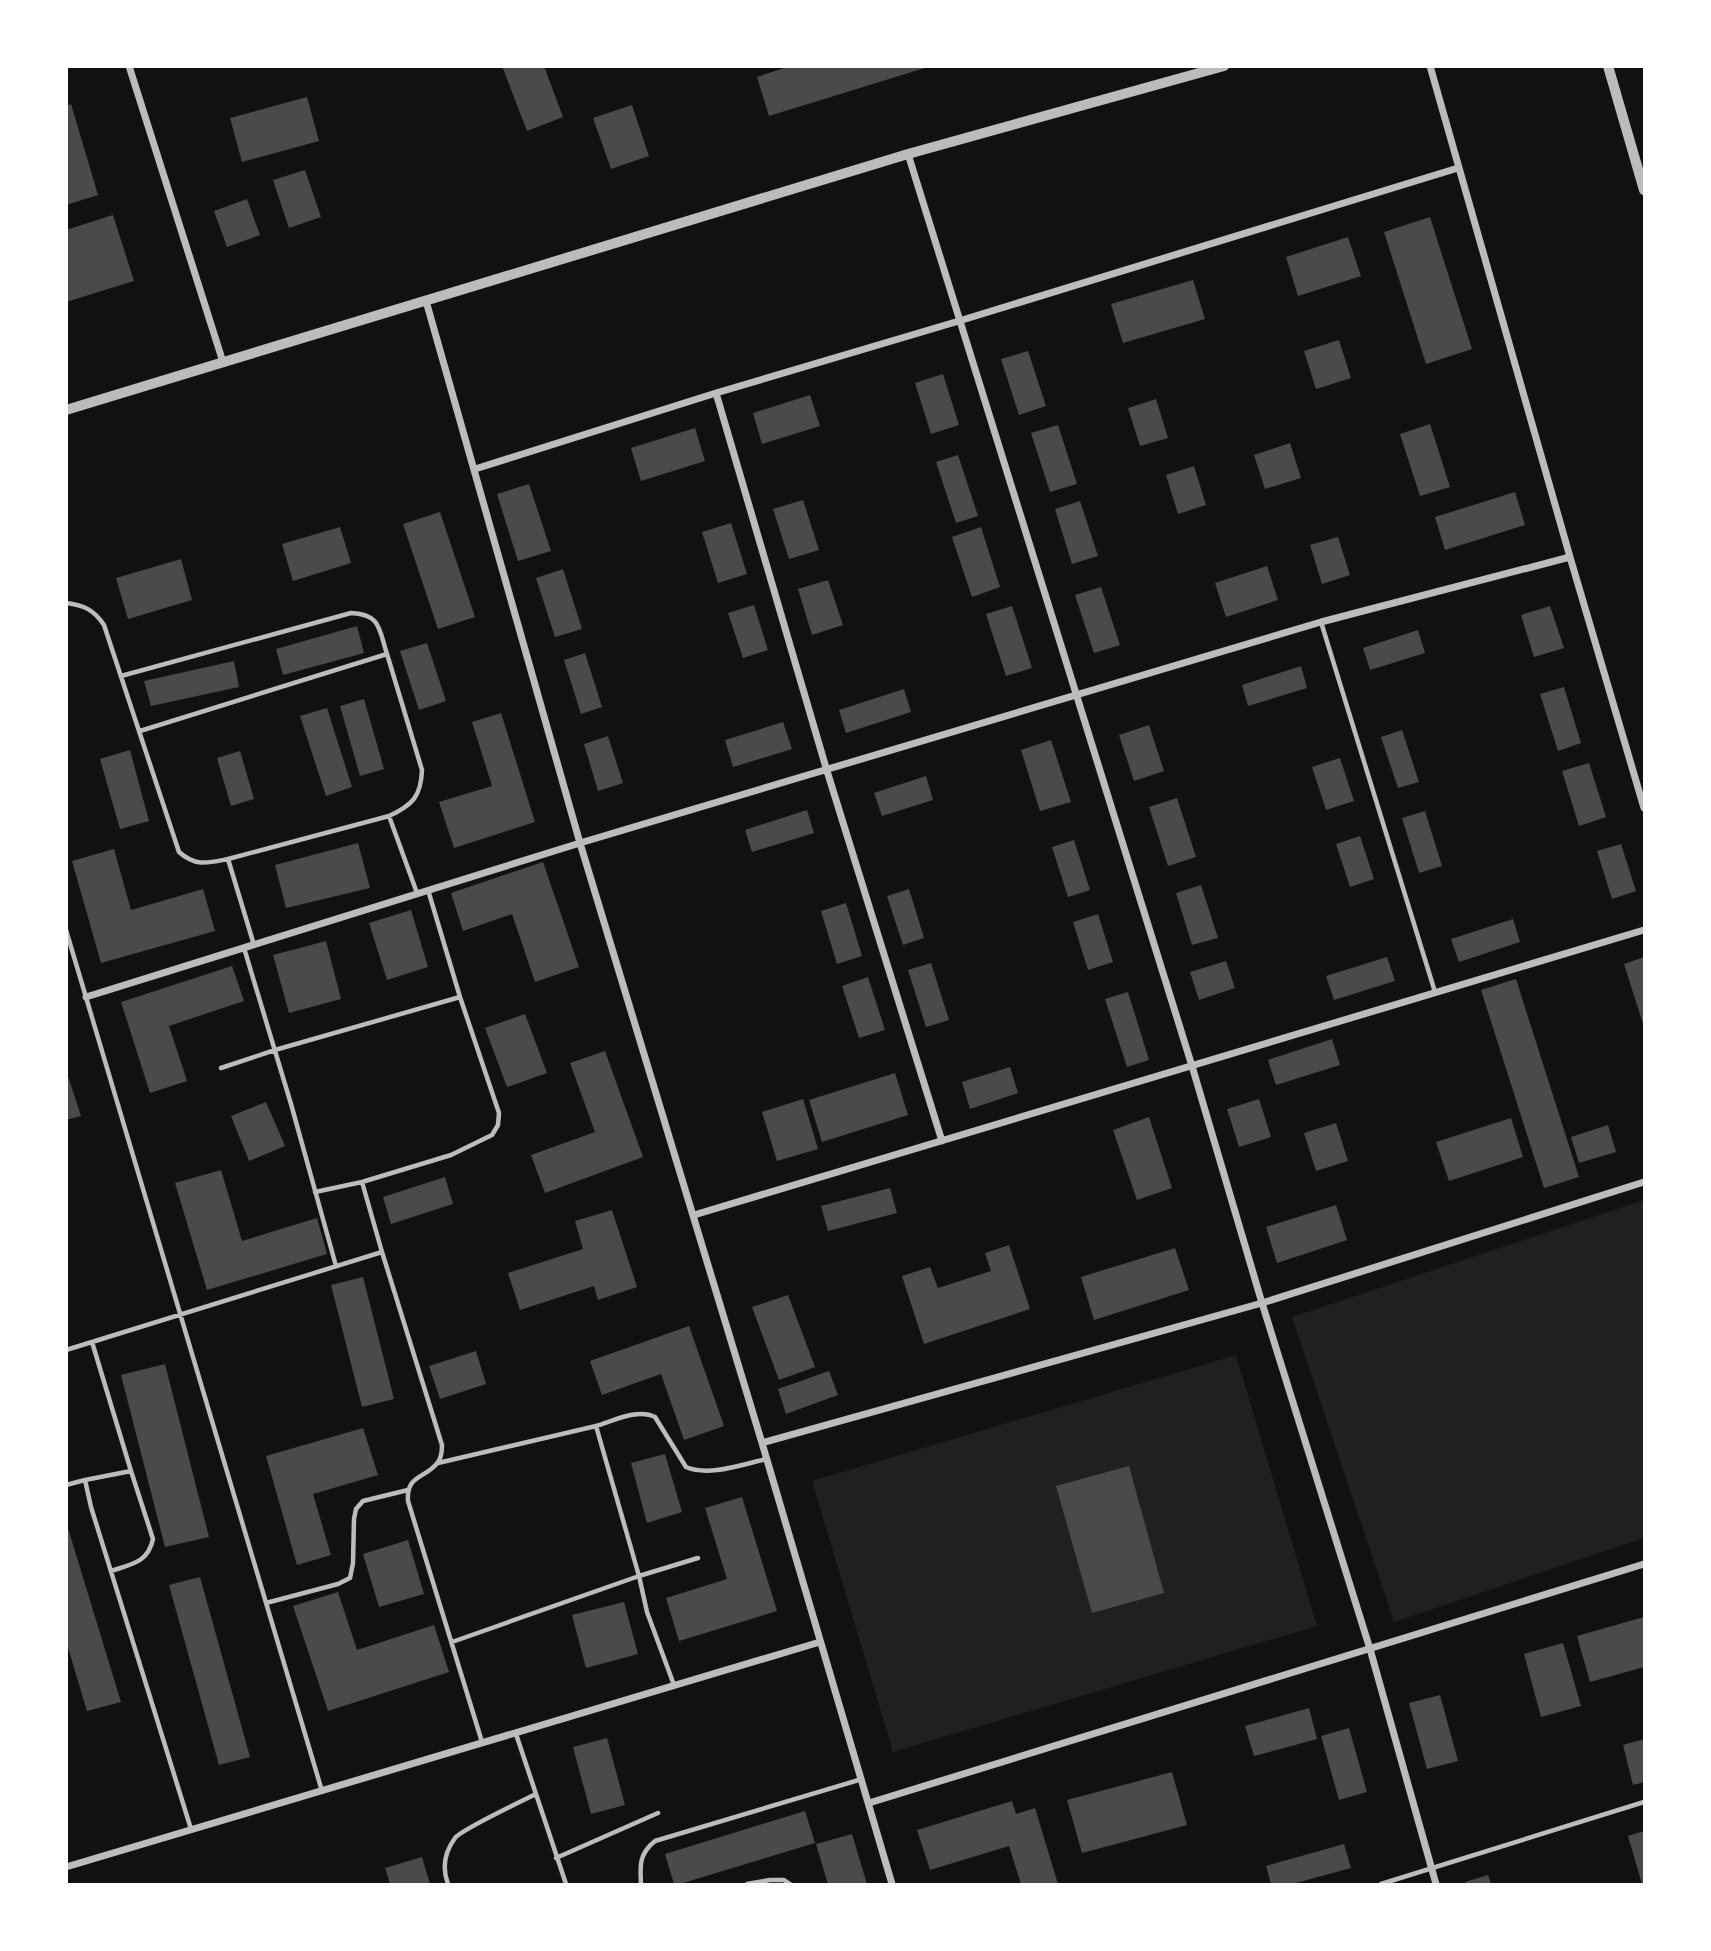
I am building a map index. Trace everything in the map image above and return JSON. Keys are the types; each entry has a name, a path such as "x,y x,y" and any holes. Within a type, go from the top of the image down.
{"street":[{"path":"129,66 223,362"},
{"path":"66,410 908,154 1224,66"},
{"path":"1430,66 1644,808"},
{"path":"1608,66 1644,190"},
{"path":"908,154 1370,1649 1436,1885"},
{"path":"475,469 716,393 1458,168"},
{"path":"426,300 580,843 767,1459 892,1885"},
{"path":"716,393 827,771 942,1141"},
{"path":"86,997 580,843 1321,622 1570,557"},
{"path":"694,1216 1644,930"},
{"path":"762,1443 1262,1303 1644,1182"},
{"path":"869,1803 1644,1564"},
{"path":"66,1867 820,1642"}],"lane":[{"path":"66,603 85,606 97,614 103,625 179,852 189,860 206,863 228,859 389,816 412,803 417,796 422,770 377,621 367,614 351,613 121,676"},
{"path":"1321,622 1435,993"},
{"path":"139,731 387,654"},
{"path":"389,816 417,893"},
{"path":"228,859 254,945"},
{"path":"315,1192 362,1182 451,1155 492,1135 498,1125 499,1113 428,890"},
{"path":"66,930 322,1791"},
{"path":"244,948 335,1266"},
{"path":"221,1069 275,1050 460,997"},
{"path":"362,1182 442,1446 438,1463"},
{"path":"66,1350 382,1252"},
{"path":"92,1342 153,1539 151,1551 140,1560 111,1571"},
{"path":"483,1743 408,1501 408,1490 414,1480 438,1463 636,1414 655,1417 687,1468 695,1471 705,1472 767,1459"},
{"path":"596,1426 647,1612 674,1686"},
{"path":"66,1485 131,1471"},
{"path":"85,1480 191,1830"},
{"path":"266,1603 338,1584 349,1578 353,1563 356,1509 363,1501 408,1490"},
{"path":"452,1642 698,1558"},
{"path":"516,1734 566,1885"},
{"path":"641,1885 641,1859 645,1849 655,1841 862,1779"},
{"path":"447,1885 443,1870 456,1836 536,1794"},
{"path":"1381,1885 1644,1802"},
{"path":"556,1858 658,1813"},
{"path":"747,1885 770,1880 784,1880 790,1885"}],"shaded area":[{"path":"1644,1200 1644,1538 1394,1622 1292,1317"},
{"path":"1236,1355 1317,1626 893,1752 812,1481"}],"building":[{"path":"502,66 544,66 563,117 527,131"},
{"path":"790,66 928,67 769,116 757,77"},
{"path":"307,97 319,141 242,162 230,118"},
{"path":"71,104 98,195 66,205 66,106"},
{"path":"632,105 649,156 611,169 593,118"},
{"path":"305,170 321,217 289,228 273,180"},
{"path":"247,199 260,235 227,247 214,211"},
{"path":"113,215 134,281 66,302 66,230"},
{"path":"1430,217 1472,349 1426,364 1384,232"},
{"path":"1348,237 1361,276 1298,296 1286,257"},
{"path":"1193,280 1205,319 1123,343 1111,304"},
{"path":"1339,340 1351,378 1316,389 1304,351"},
{"path":"1028,351 1046,406 1019,415 1001,359"},
{"path":"943,374 959,425 931,434 915,383"},
{"path":"810,395 820,426 762,444 753,413"},
{"path":"1156,399 1168,438 1140,446 1128,408"},
{"path":"1430,424 1450,487 1420,496 1400,434"},
{"path":"1058,425 1077,484 1050,492 1031,433"},
{"path":"695,428 705,461 641,481 631,448"},
{"path":"1290,443 1301,478 1265,489 1254,455"},
{"path":"958,455 978,516 956,523 936,462"},
{"path":"1194,466 1206,505 1178,514 1166,475"},
{"path":"529,484 551,551 518,561 497,494"},
{"path":"1515,492 1525,525 1445,550 1435,517"},
{"path":"803,500 819,550 789,559 773,509"},
{"path":"1080,501 1098,556 1072,564 1055,509"},
{"path":"440,512 475,617 438,629 403,524"},
{"path":"731,523 747,574 718,583 702,532"},
{"path":"340,527 351,563 293,581 282,544"},
{"path":"981,527 1000,587 972,597 952,537"},
{"path":"1338,537 1350,575 1322,584 1310,545"},
{"path":"181,559 192,600 128,619 116,578"},
{"path":"1267,566 1278,600 1226,617 1215,583"},
{"path":"563,569 582,629 555,637 536,578"},
{"path":"828,580 843,625 812,635 798,589"},
{"path":"1101,587 1120,645 1094,653 1075,595"},
{"path":"754,605 768,650 743,658 728,613"},
{"path":"1012,606 1032,668 1006,676 986,614"},
{"path":"1550,606 1564,648 1534,657 1521,615"},
{"path":"357,626 364,653 283,675 276,649"},
{"path":"1418,630 1425,653 1370,670 1363,648"},
{"path":"427,643 446,701 419,710 400,651"},
{"path":"585,653 602,707 581,714 564,660"},
{"path":"234,661 239,687 151,706 144,681"},
{"path":"1301,666 1307,688 1248,706 1242,685"},
{"path":"1564,687 1581,743 1558,751 1540,694"},
{"path":"904,689 911,712 846,733 839,710"},
{"path":"364,699 384,769 360,776 340,706"},
{"path":"327,708 352,787 326,796 300,716"},
{"path":"501,713 535,822 454,848 439,802 492,786 472,722"},
{"path":"783,722 792,749 733,767 725,740"},
{"path":"1149,725 1164,771 1134,781 1119,735"},
{"path":"1402,730 1419,782 1398,788 1381,737"},
{"path":"608,736 623,783 598,791 584,744"},
{"path":"1051,740 1071,802 1040,811 1021,750"},
{"path":"130,750 149,821 120,829 100,759"},
{"path":"240,751 254,799 231,806 217,758"},
{"path":"1340,758 1354,801 1326,810 1312,767"},
{"path":"1589,763 1606,817 1579,826 1562,771"},
{"path":"926,776 933,800 882,816 874,793"},
{"path":"1177,798 1196,857 1168,866 1149,807"},
{"path":"807,810 814,833 752,852 745,830"},
{"path":"1425,811 1442,866 1419,873 1402,818"},
{"path":"1360,836 1374,879 1350,887 1336,844"},
{"path":"1074,840 1090,890 1068,897 1052,847"},
{"path":"358,843 370,888 286,908 275,865"},
{"path":"1621,844 1636,891 1612,899 1597,851"},
{"path":"114,849 131,910 203,889 215,931 101,963 72,861"},
{"path":"543,862 579,967 535,982 512,914 463,931 451,893"},
{"path":"1201,885 1218,938 1192,945 1176,893"},
{"path":"909,889 924,938 903,945 887,896"},
{"path":"846,903 862,956 837,964 821,911"},
{"path":"411,910 428,967 387,980 369,923"},
{"path":"1098,914 1113,962 1088,970 1073,922"},
{"path":"1513,919 1520,942 1459,962 1451,939"},
{"path":"326,941 341,999 289,1013 273,955"},
{"path":"1387,957 1395,981 1334,1000 1326,976"},
{"path":"1644,957 1644,1027 1624,964"},
{"path":"1226,961 1235,988 1199,1000 1190,972"},
{"path":"931,963 949,1020 926,1027 908,970"},
{"path":"232,966 244,1001 169,1026 187,1081 150,1093 121,1002"},
{"path":"868,977 885,1030 859,1038 842,986"},
{"path":"1516,979 1579,1177 1544,1188 1481,990"},
{"path":"1128,992 1149,1060 1127,1067 1105,999"},
{"path":"525,1014 547,1073 507,1087 485,1028"},
{"path":"1332,1039 1340,1065 1276,1085 1268,1060"},
{"path":"605,1051 643,1157 545,1193 531,1155 595,1132 570,1063"},
{"path":"1010,1067 1018,1093 970,1109 962,1082"},
{"path":"66,1070 81,1116 66,1120"},
{"path":"895,1073 908,1115 822,1142 809,1100"},
{"path":"803,1099 818,1149 777,1161 762,1112"},
{"path":"1259,1099 1271,1137 1239,1147 1227,1109"},
{"path":"266,1102 285,1146 249,1161 231,1116"},
{"path":"1149,1117 1172,1188 1137,1200 1113,1130"},
{"path":"1511,1118 1523,1157 1449,1181 1436,1142"},
{"path":"1336,1123 1348,1161 1316,1171 1304,1133"},
{"path":"1608,1125 1616,1152 1579,1163 1571,1137"},
{"path":"221,1170 242,1241 317,1218 327,1254 207,1290 175,1183"},
{"path":"445,1177 453,1204 391,1224 383,1197"},
{"path":"890,1188 897,1213 828,1231 821,1206"},
{"path":"1336,1205 1347,1240 1277,1263 1266,1227"},
{"path":"612,1210 637,1287 598,1300 594,1286 520,1310 508,1273 583,1249 575,1221"},
{"path":"1009,1245 1030,1309 924,1344 902,1276 930,1267 938,1288 991,1271 985,1253"},
{"path":"1175,1248 1189,1290 1094,1320 1081,1277"},
{"path":"363,1277 394,1399 362,1407 331,1285"},
{"path":"788,1295 815,1367 779,1380 752,1307"},
{"path":"689,1326 724,1426 684,1440 661,1374 602,1395 590,1361"},
{"path":"476,1351 486,1384 440,1399 429,1366"},
{"path":"165,1364 209,1537 165,1547 121,1375"},
{"path":"829,1371 838,1395 786,1414 778,1389"},
{"path":"363,1428 378,1475 313,1494 331,1555 297,1565 266,1456"},
{"path":"665,1454 682,1512 647,1523 631,1463"},
{"path":"1129,1466 1164,1593 1092,1613 1056,1486"},
{"path":"742,1497 777,1611 679,1641 666,1598 727,1579 705,1508"},
{"path":"67,1525 121,1702 87,1711 66,1641"},
{"path":"408,1540 424,1594 379,1607 363,1554"},
{"path":"200,1577 250,1757 219,1765 169,1585"},
{"path":"338,1592 357,1650 434,1625 449,1672 328,1711 293,1606"},
{"path":"624,1602 638,1654 586,1668 572,1615"},
{"path":"1644,1617 1644,1667 1590,1682 1577,1636"},
{"path":"1563,1643 1581,1706 1541,1717 1524,1654"},
{"path":"1440,1695 1458,1761 1427,1769 1409,1703"},
{"path":"1309,1708 1317,1739 1254,1756 1245,1726"},
{"path":"1349,1728 1367,1792 1339,1800 1321,1736"},
{"path":"607,1738 625,1805 591,1814 573,1747"},
{"path":"1644,1739 1644,1782 1633,1785 1623,1745"},
{"path":"1172,1772 1187,1825 1082,1853 1067,1800"},
{"path":"1012,1801 1016,1814 1035,1808 1058,1884 1021,1884 1009,1846 930,1870 917,1830"},
{"path":"805,1811 815,1843 674,1884 665,1854"},
{"path":"1644,1831 1644,1884 1642,1884 1628,1836"},
{"path":"852,1834 867,1884 828,1884 816,1844"},
{"path":"1344,1844 1351,1868 1292,1884 1271,1884 1266,1866"},
{"path":"422,1857 430,1884 390,1884 385,1868"},
{"path":"1488,1875 1491,1884 1465,1882"}]}
